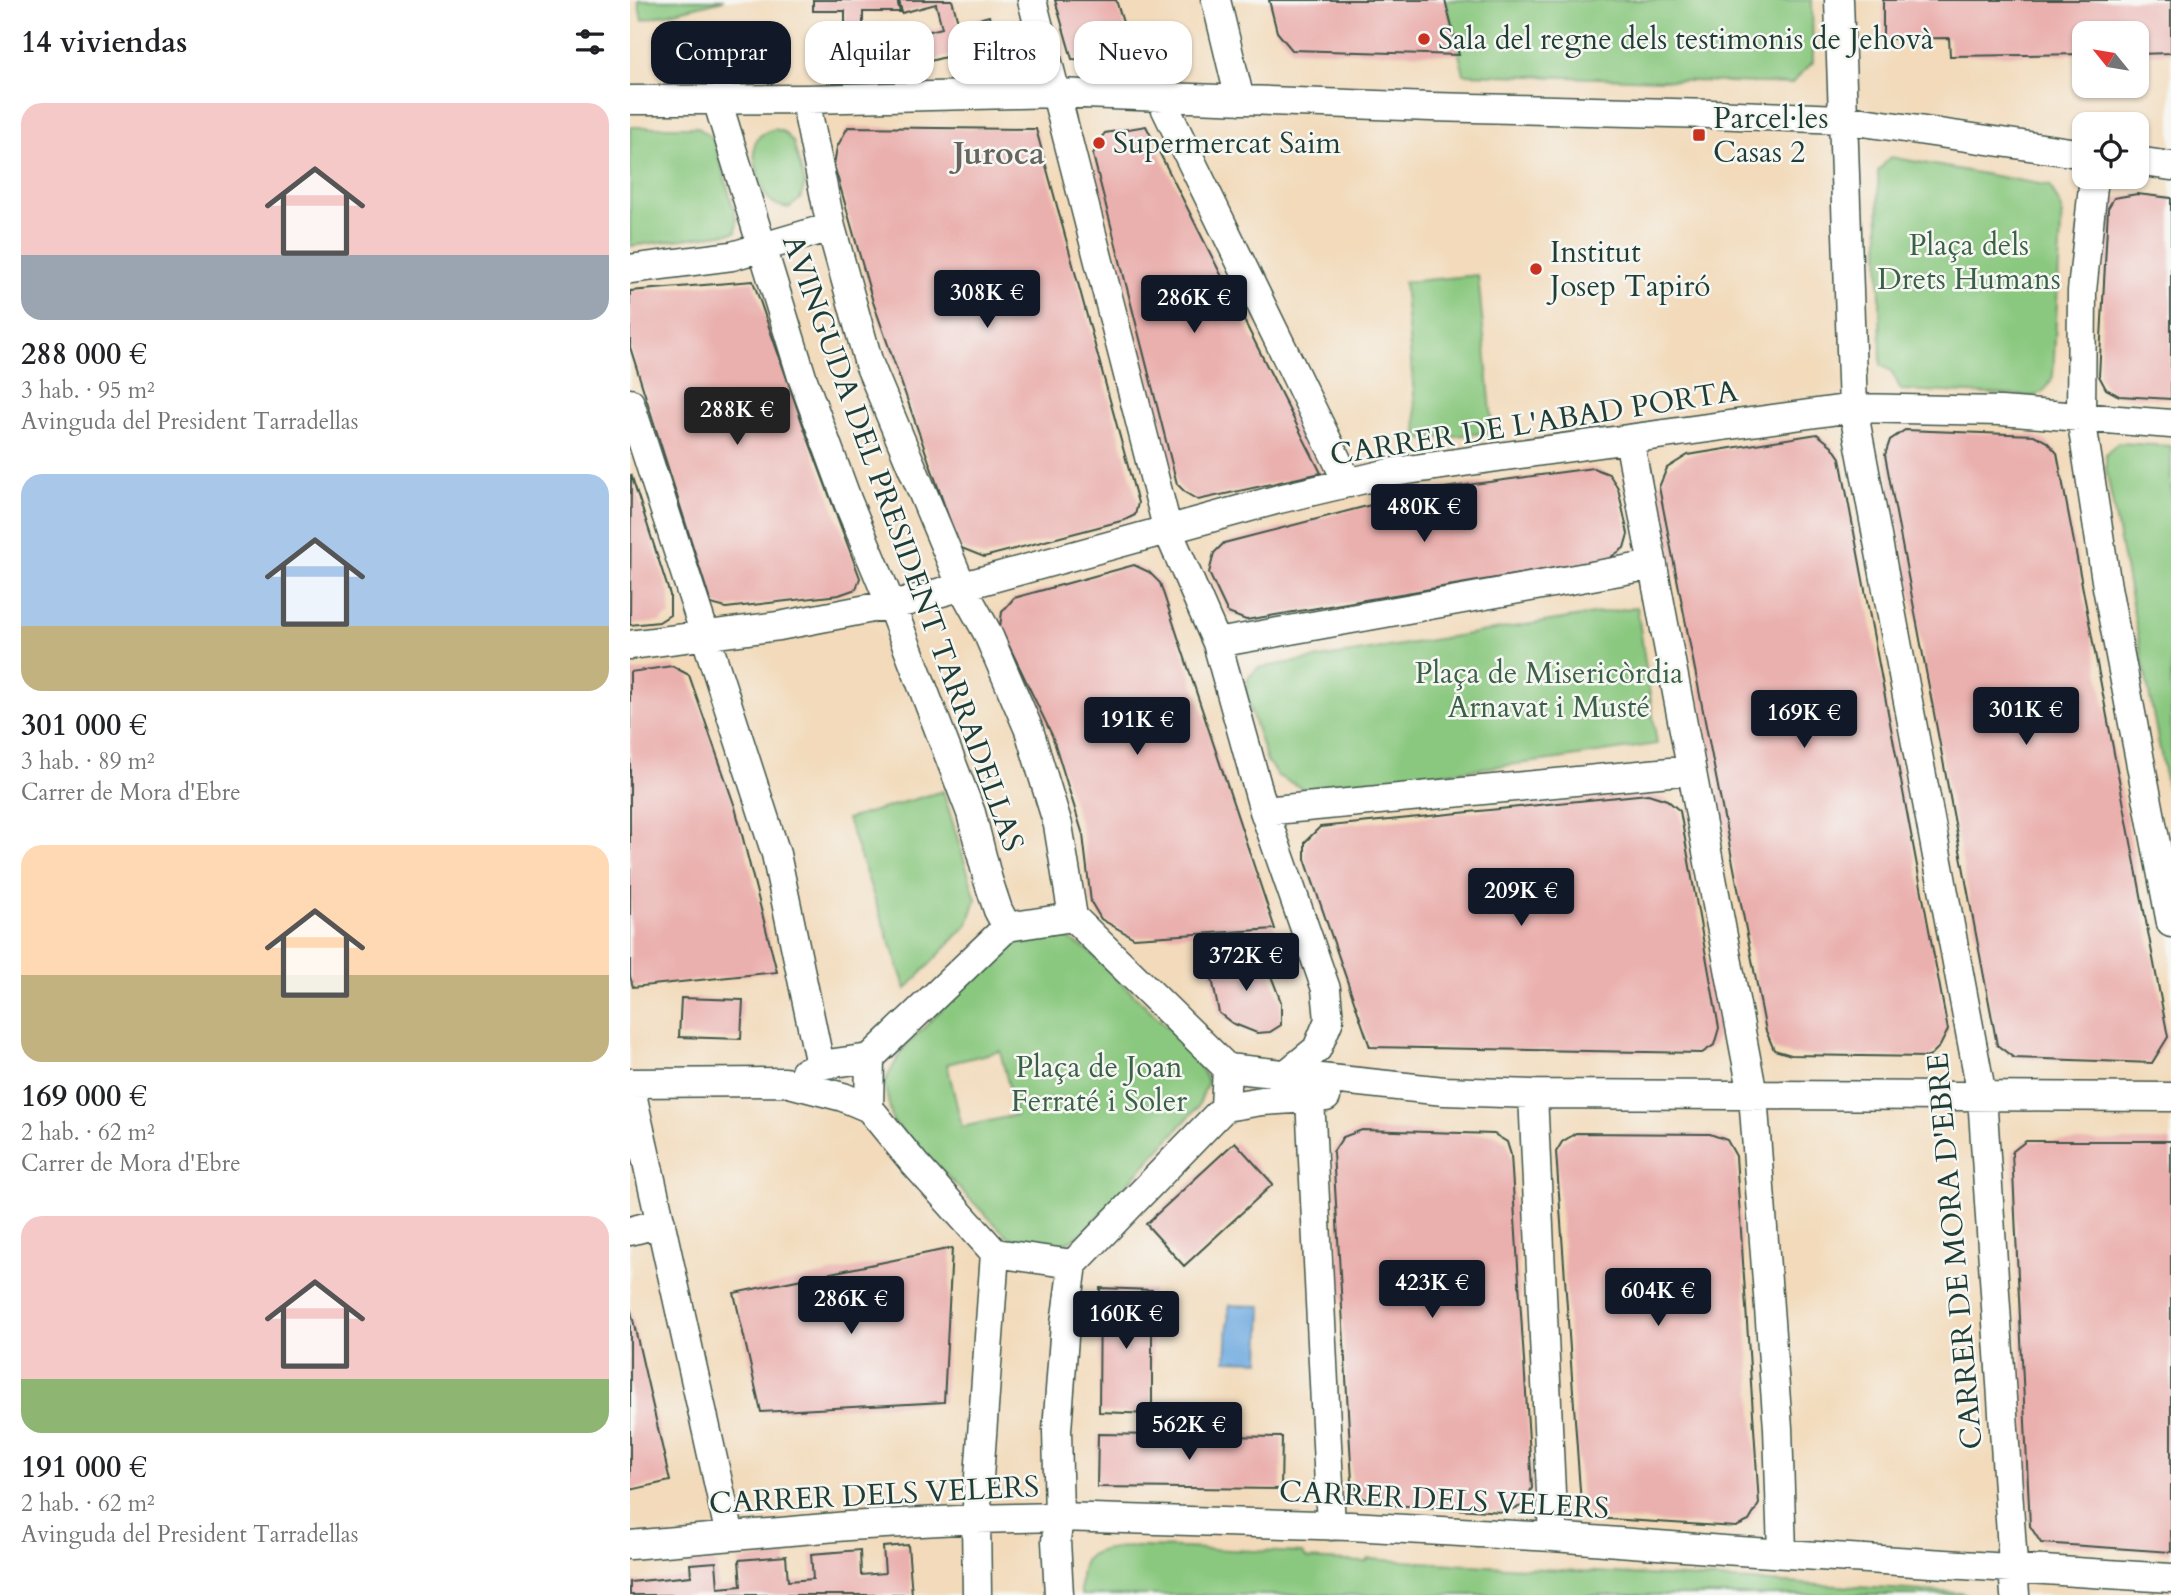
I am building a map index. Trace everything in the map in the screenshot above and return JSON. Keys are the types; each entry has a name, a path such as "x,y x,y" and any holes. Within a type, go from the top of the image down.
{"street":[{"path":"1032,0 1168,531 1217,643 1264,811 1326,989 1329,1020 1317,1049 1286,1074"},
{"path":"1216,0 1240,100"},
{"name":"CARRER DE MORA D'EBRE","path":"1839,0 1853,408 1982,1096 2014,1582"},
{"path":"630,100 1056,93 1842,119 2072,152"},
{"path":"1160,97 1348,483"},
{"name":"AVINGUDA DEL PRESIDENT TARRADELLAS","path":"805,99 831,227 869,364 962,587 987,632 1029,730 1058,825 1073,917"},
{"name":"AVINGUDA DEL PRESIDENT TARRADELLAS","path":"717,100 802,377 848,502 891,605 971,813 988,880 1007,927"},
{"path":"2149,163 2171,166"},
{"path":"2093,189 2082,291 2081,417 2107,587 2171,923"},
{"path":"630,270 732,256 831,227"},
{"path":"630,403 776,854 820,1065"},
{"name":"CARRER DE L'ABAD PORTA","path":"630,645 779,626 891,605 1279,499 1394,472 1853,408 2001,411 2171,424"},
{"path":"1629,439 1753,1095 1778,1428 1782,1552"},
{"path":"1217,643 1653,565"},
{"path":"1264,811 1691,770"},
{"path":"785,1082 820,1065 870,1058 1007,927 1073,917 1227,1068 1444,1091 1533,1094 2171,1097"},
{"path":"869,1108 870,1058"},
{"path":"1059,1595 1056,1541 1059,1517 1057,1430 1065,1324 1073,1264 1225,1107 1227,1068"},
{"path":"730,1536 630,1084 785,1082 843,1097 869,1108 914,1163 995,1253 1073,1264"},
{"path":"1225,1107 1262,1101 1444,1091"},
{"path":"1533,1094 1553,1537"},
{"path":"1310,1098 1331,1526"},
{"path":"630,1231 661,1223"},
{"path":"977,1595 976,1519 995,1253"},
{"name":"CARRER DELS VELERS","path":"630,1545 848,1526 1059,1517 1331,1526 1782,1552 2014,1582 2171,1578"}],"green space":[{"path":"638,0 724,0 642,20"},
{"path":"1445,0 1812,0 1813,62 1791,84 1464,74"},
{"path":"630,127 697,127 714,139 737,221 736,232 630,246"},
{"path":"775,129 784,132 793,142 805,184 800,199 789,208 775,204 764,194 755,159 756,141 766,132"},
{"name":"Plaça dels Drets Humans","path":"1890,157 2050,186 2062,209 2053,376 2041,393 2034,396 1901,390 1892,372 1881,365 1878,171"},
{"path":"1478,275 1493,432 1418,440 1404,282"},
{"path":"2118,443 2171,446 2171,807 2106,469 2106,454"},
{"name":"Plaça de Misericòrdia Arnavat i Musté","path":"1637,607 1657,744 1305,790 1278,776 1267,761 1245,693 1248,678 1258,668"},
{"path":"943,791 976,899 968,924 906,989 847,819"},
{"name":"Plaça de Joan Ferraté i Soler","path":"1058,933 1088,950 1190,1049 1208,1081 1198,1107 1082,1234 1049,1251 1008,1237 893,1122 884,1083 903,1049 985,965 1020,935","holes":["1000,1051 1016,1115 962,1127 947,1064"]},
{"path":"1132,1547 1302,1553 1307,1559 1365,1562 1368,1559 1967,1595 1081,1595 1083,1566 1087,1558 1094,1553"}],"water":[{"path":"1229,1305 1262,1306 1260,1361 1226,1360"}],"building":[{"path":"813,0 897,0 900,12 863,12 863,21 845,21 845,11 813,11"},
{"path":"899,0 952,0 958,21 948,21 948,56 934,60 934,30 942,28 936,4 902,13"},
{"path":"1055,0 1116,0 1123,21 1074,21 1072,59"},
{"path":"1269,0 1445,0 1459,55 1292,50 1277,32"},
{"path":"1883,0 2171,0 2171,53 2149,54 2149,21 2072,21 2072,54 1950,56 1949,38 1883,39"},
{"path":"989,16 990,21 972,21"},
{"path":"1146,126 1321,473 1198,500 1177,484 1093,155 1097,143 1105,133"},
{"path":"848,127 1036,129 1138,503 1135,515 1125,520 984,557 959,547 873,302 834,165 837,147"},
{"path":"2137,194 2171,198 2171,399 2119,396 2106,389 2099,376 2108,208 2114,198"},
{"path":"753,281 860,578 856,589 839,595 726,608 711,604 630,347 630,291"},
{"path":"1905,430 2034,435 2047,442 2057,453 2168,1037 2152,1063 2014,1058 1997,1045 1885,455 1890,440"},
{"path":"1817,434 1832,446 1840,458 1948,1030 1940,1046 1929,1057 1791,1055 1774,1050 1766,1031 1659,487 1667,468 1688,455"},
{"path":"1593,468 1609,474 1618,488 1628,534 1624,548 1608,559 1246,620 1228,613 1209,573 1214,553 1224,543 1429,490"},
{"path":"631,474 670,595 670,615 659,622 630,625"},
{"path":"1134,565 1149,572 1160,583 1275,929 1134,938 1101,919 1091,902 1083,835 1052,735 1000,627 1002,612 1014,598"},
{"path":"672,666 689,675 735,807 777,972 633,987 630,976 630,672"},
{"path":"1648,794 1667,800 1680,811 1719,1028 1714,1045 1702,1053 1370,1047 1305,859 1305,842 1320,827"},
{"path":"1263,955 1281,1002 1281,1025 1270,1032 1257,1033 1232,1023 1219,1013 1208,959"},
{"path":"681,998 743,1000 741,1039 679,1037"},
{"path":"1362,1130 1494,1134 1507,1142 1511,1155 1532,1488 1522,1506 1503,1512 1376,1504 1361,1497 1352,1481 1333,1152 1343,1137"},
{"path":"1576,1133 1710,1134 1727,1140 1736,1156 1759,1504 1749,1521 1736,1527 1593,1518 1581,1504 1556,1152 1562,1142"},
{"path":"2026,1141 2171,1141 2171,1552 2041,1543 2030,1526 2012,1152"},
{"path":"1235,1142 1273,1184 1184,1266 1146,1224"},
{"path":"952,1248 944,1402 761,1412 734,1293"},
{"path":"1100,1288 1152,1290 1152,1414 1099,1412"},
{"path":"630,1312 670,1481 630,1490"},
{"path":"1098,1434 1282,1437 1281,1489 1097,1487"},
{"path":"908,1545 912,1595 630,1595 630,1582 691,1576 690,1564 716,1562 718,1588 741,1586 739,1560 786,1556 788,1581 813,1579 811,1554 860,1550 861,1575 885,1573 883,1547"}],"place":[{"name":"Sala del regne dels testimonis de Jehovà","path":"1424,39"},
{"name":"Parcel·les Casas 2","path":"1699,135"},
{"name":"Supermercat Saim","path":"1099,143"},
{"name":"Institut Josep Tapiró","path":"1536,269"}],"district":[{"name":"Juroca","path":"999,154"}]}
